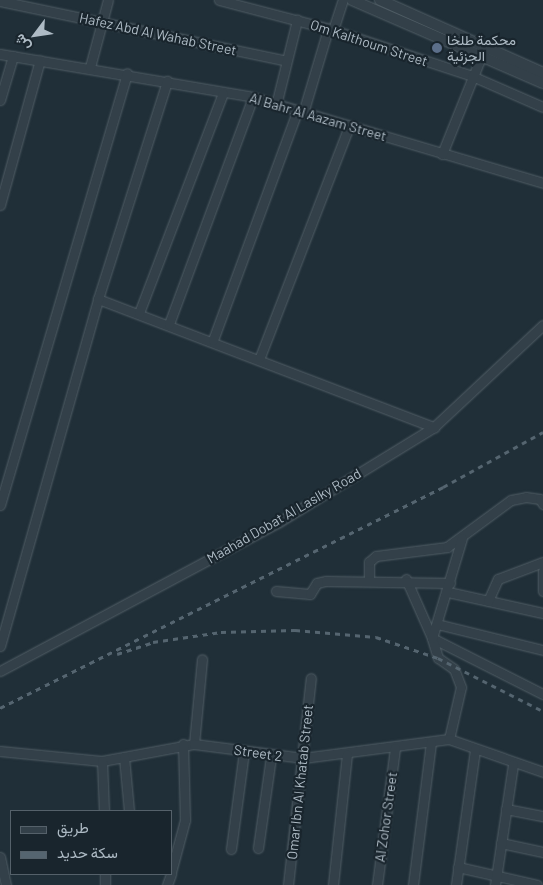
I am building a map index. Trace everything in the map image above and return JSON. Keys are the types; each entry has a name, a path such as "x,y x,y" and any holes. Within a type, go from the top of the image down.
{"street":[{"path":"90,67 108,0"},
{"name":"Om Kalthoum Street","path":"219,0 255,4 297,20 472,76 543,107"},
{"path":"213,340 342,0"},
{"path":"352,0 543,73"},
{"path":"380,0 484,49 543,83"},
{"name":"Hafez Abd Al Wahab Street","path":"0,1 286,61"},
{"path":"276,104 297,20"},
{"path":"442,154 484,49"},
{"name":"Al Bahr Al Aazam Street","path":"0,54 127,73 223,93 253,97 300,113 543,183"},
{"path":"0,100 13,56"},
{"path":"0,205 40,60"},
{"path":"0,504 127,73"},
{"path":"0,646 98,299 167,81"},
{"path":"139,313 223,93"},
{"path":"169,324 253,97"},
{"path":"260,357 348,126"},
{"path":"98,299 260,357 434,427"},
{"name":"Maahad Dobat Al Laslky Road","path":"0,671 279,522 434,427 543,324"},
{"path":"369,581 369,562 376,556 429,552 462,538 511,500 526,497 540,499 543,504"},
{"path":"432,638 448,592 462,538"},
{"path":"488,601 498,579 543,562"},
{"path":"543,571 543,591"},
{"path":"276,591 310,594 320,582 406,579 450,583"},
{"path":"406,579 432,638 438,658 454,669 460,687 449,739 513,764 543,772"},
{"path":"448,592 543,613"},
{"path":"437,624 543,650"},
{"path":"432,638 543,694"},
{"path":"194,744 202,659"},
{"name":"Omar Ibn Al Khatab Street","path":"288,885 311,678"},
{"name":"Street 2","path":"0,751 102,761 183,744 194,744 271,757 302,758 395,748 449,739"},
{"path":"413,885 431,742"},
{"path":"172,869 185,820 183,744"},
{"name":"Al Zohor Street","path":"377,885 395,748"},
{"path":"456,885 475,749"},
{"path":"231,849 244,752"},
{"path":"333,885 347,754"},
{"path":"124,757 129,810"},
{"path":"258,848 271,757"},
{"path":"102,761 104,810"},
{"path":"496,880 513,764"},
{"path":"506,809 543,816"},
{"path":"501,843 543,852"},
{"path":"0,857 3,880"},
{"path":"458,867 496,880 537,885"}],"railway":[{"path":"0,708 443,487 543,432"},
{"path":"117,654 153,642 221,632 295,630 376,637 438,658 543,711"}],"place":[{"name":"محكمة طلخا الجزئية","path":"437,48"}]}
